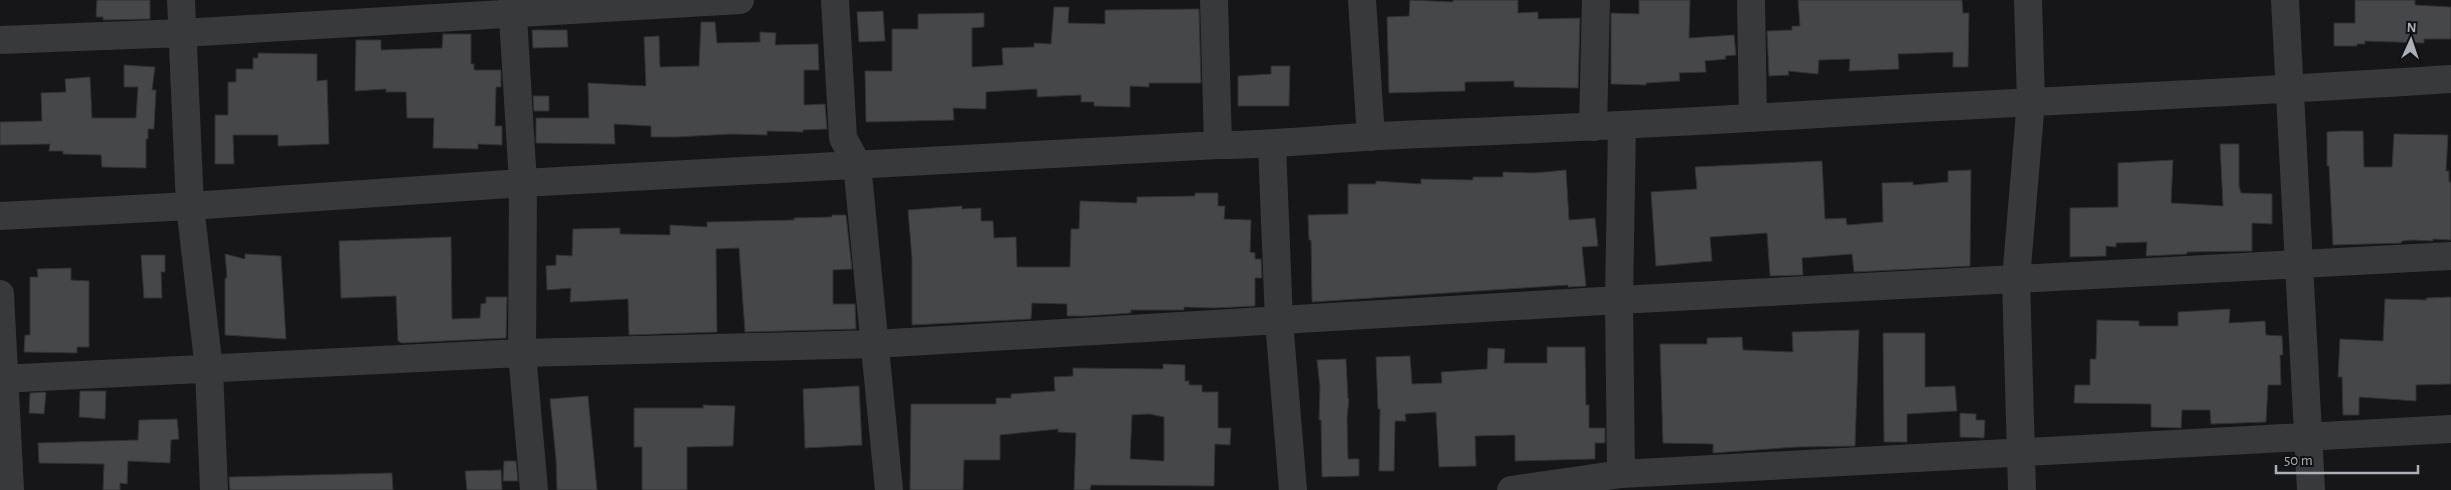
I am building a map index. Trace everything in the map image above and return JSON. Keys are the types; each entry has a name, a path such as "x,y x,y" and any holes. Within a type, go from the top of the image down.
{"street":[{"path":"181,0 190,206 209,369 214,490"},
{"path":"0,40 182,33 513,7 740,0"},
{"path":"835,0 843,138 857,164 890,490"},
{"path":"1214,0 1218,145"},
{"path":"1362,0 1371,137"},
{"path":"1593,127 1596,0"},
{"path":"1751,0 1753,118"},
{"path":"2022,490 2016,279 2031,101 2028,0"},
{"path":"2285,0 2312,490"},
{"path":"513,7 523,183 522,353 534,490"},
{"path":"0,216 190,206 523,183 857,164 1218,145 1272,145 1371,137 1622,126 2031,101 2290,90 2451,79"},
{"path":"1621,474 1619,300 1622,126"},
{"path":"1272,145 1279,321 1293,490"},
{"path":"3,378 522,353 875,344 1619,300 2451,256"},
{"path":"0,294 10,490"},
{"path":"1511,490 1621,474 2451,429"}],"building":[{"path":"97,0 150,0 150,19 103,20 103,17 96,17"},
{"path":"1410,0 1453,2 1453,0 1518,0 1518,13 1538,12 1538,19 1580,18 1578,88 1514,87 1514,81 1465,82 1465,91 1389,93 1387,17 1409,16"},
{"path":"1639,0 1690,0 1689,38 1734,35 1736,55 1725,56 1726,59 1705,61 1706,72 1679,73 1680,81 1646,83 1646,85 1611,84 1611,13 1639,14"},
{"path":"1798,0 1962,0 1963,13 1969,13 1968,67 1953,67 1953,52 1898,54 1899,69 1849,71 1850,59 1819,60 1818,74 1788,71 1789,75 1769,76 1767,31 1792,30 1792,26 1800,26"},
{"path":"2355,0 2415,0 2415,5 2451,7 2451,39 2424,39 2424,43 2365,41 2365,44 2357,44 2357,46 2334,46 2334,23 2355,23"},
{"path":"1054,7 1069,7 1068,23 1105,24 1105,10 1199,9 1201,83 1149,83 1149,87 1130,86 1130,107 1094,106 1094,102 1081,102 1081,95 1037,97 1037,89 986,92 986,109 953,108 954,120 866,122 865,71 892,71 892,29 918,29 918,14 984,13 984,27 972,28 972,67 1003,65 1002,48 1034,47 1034,43 1051,44"},
{"path":"883,11 885,41 859,42 857,12"},
{"path":"701,22 715,22 717,43 760,42 760,32 776,33 775,45 818,44 819,70 804,70 804,105 825,104 827,129 803,130 803,132 767,131 767,135 731,134 651,137 651,126 614,124 615,144 536,143 536,118 589,118 588,83 646,86 644,37 659,36 660,67 699,66"},
{"path":"532,30 567,30 568,47 533,48"},
{"path":"443,34 471,34 471,64 474,64 474,70 501,70 501,87 496,87 495,126 502,126 502,145 478,144 478,149 433,148 434,118 407,118 406,92 386,92 386,89 355,91 356,40 381,40 381,50 442,48"},
{"path":"258,53 317,54 317,81 327,80 329,144 278,146 278,135 233,135 234,164 215,164 215,115 228,115 228,82 236,82 236,69 253,69 253,58 258,58"},
{"path":"124,65 155,67 152,90 156,90 154,129 148,129 146,168 102,167 101,155 63,154 63,151 49,151 50,144 0,145 0,122 42,121 41,93 66,92 65,79 90,77 92,118 136,118 138,87 124,87"},
{"path":"1271,66 1290,66 1289,106 1238,106 1238,76 1271,74"},
{"path":"533,96 549,96 549,111 534,111"},
{"path":"2363,131 2364,167 2392,167 2394,134 2448,135 2446,171 2449,171 2449,182 2451,182 2451,240 2433,239 2433,241 2412,240 2402,241 2401,243 2333,245 2329,166 2327,166 2327,132"},
{"path":"2220,144 2239,144 2239,186 2241,193 2272,194 2272,224 2252,223 2252,251 2187,252 2187,254 2146,256 2147,242 2116,243 2116,247 2106,246 2106,256 2070,257 2070,208 2118,207 2118,163 2173,160 2171,203 2223,206"},
{"path":"1822,161 1825,219 1846,218 1847,225 1883,222 1882,183 1913,182 1913,185 1948,182 1948,171 1971,170 1970,266 1854,272 1852,254 1802,258 1803,275 1770,276 1767,233 1710,237 1712,261 1656,266 1651,192 1697,189 1695,167"},
{"path":"1566,170 1569,220 1595,218 1598,246 1582,247 1586,286 1568,287 1568,285 1312,302 1311,240 1309,240 1308,215 1348,214 1348,184 1376,184 1376,181 1421,184 1421,179 1473,180 1473,177 1503,177 1503,172 1534,173"},
{"path":"1195,193 1218,193 1218,206 1225,206 1224,219 1251,220 1250,252 1255,253 1255,259 1261,259 1262,278 1255,278 1255,306 1184,307 1184,310 1131,310 1131,313 1067,316 1067,304 1032,303 1031,319 912,325 912,259 908,210 962,206 962,209 981,208 981,221 993,221 994,238 1016,237 1017,267 1070,267 1071,229 1079,229 1080,201 1137,203 1137,197 1195,196"},
{"path":"832,215 846,215 852,269 833,270 833,304 855,304 856,329 745,332 739,248 716,249 717,332 629,335 628,299 570,302 571,288 547,290 546,266 556,265 556,255 572,256 573,229 620,228 620,234 670,235 670,225 707,227 707,222 794,220 794,218 832,217"},
{"path":"451,237 452,319 480,318 481,304 486,303 486,297 507,297 506,338 402,343 398,341 396,296 341,298 339,241"},
{"path":"225,254 245,259 245,254 281,256 286,339 225,335 225,278 227,278"},
{"path":"141,255 165,255 165,272 161,272 162,298 144,298"},
{"path":"71,268 71,280 89,281 89,347 77,347 77,353 24,352 25,335 30,335 30,277 38,277 37,269"},
{"path":"2451,297 2451,384 2416,385 2416,401 2359,397 2359,415 2343,415 2342,377 2338,377 2340,339 2383,341 2385,299 2427,300 2426,298"},
{"path":"2230,309 2229,323 2265,321 2266,335 2282,336 2283,355 2280,355 2281,385 2268,385 2266,422 2211,424 2210,410 2182,410 2181,428 2151,427 2151,404 2074,403 2075,385 2090,385 2090,359 2096,359 2097,320 2139,321 2139,326 2178,326 2178,312"},
{"path":"1859,330 1855,446 1797,447 1713,453 1713,444 1663,443 1660,344 1707,344 1707,338 1742,337 1743,350 1793,352 1792,332"},
{"path":"1883,333 1925,333 1925,387 1955,386 1957,411 1907,414 1907,442 1884,442"},
{"path":"1547,347 1585,347 1586,405 1589,405 1589,428 1605,428 1605,443 1595,443 1595,459 1515,461 1515,435 1475,436 1476,466 1439,467 1436,412 1405,414 1406,421 1395,421 1394,471 1379,471 1380,409 1378,409 1376,357 1410,356 1412,384 1442,383 1441,372 1487,369 1488,348 1505,349 1504,363 1547,363"},
{"path":"1346,359 1349,399 1347,417 1348,459 1359,459 1359,476 1322,477 1321,420 1319,420 1320,388 1317,360"},
{"path":"1163,364 1185,365 1185,381 1189,381 1189,385 1202,385 1202,392 1218,392 1218,428 1231,428 1230,445 1215,444 1214,486 1091,485 1090,490 1074,490 1076,433 1058,432 1058,429 1000,435 1000,460 964,460 963,490 910,490 911,404 996,404 996,398 1011,398 1011,394 1055,391 1054,377 1073,376 1073,368 1163,369","holes":["1149,414 1164,417 1164,461 1130,459 1132,415"]},
{"path":"859,386 862,445 805,448 803,389"},
{"path":"80,391 106,391 105,419 79,417"},
{"path":"30,393 46,393 44,414 29,413"},
{"path":"588,396 597,490 557,490 550,399"},
{"path":"703,405 735,406 733,446 687,447 687,490 642,490 642,447 634,447 634,408 703,408"},
{"path":"1960,413 1976,414 1976,420 1985,420 1984,438 1960,437"},
{"path":"177,419 179,439 171,440 170,463 128,461 127,484 120,483 120,490 103,490 104,464 39,463 38,443 138,440 139,420"},
{"path":"504,461 516,461 518,481 503,481"},
{"path":"501,470 502,490 467,490 465,471"},
{"path":"392,473 393,490 230,490 229,477"}]}
